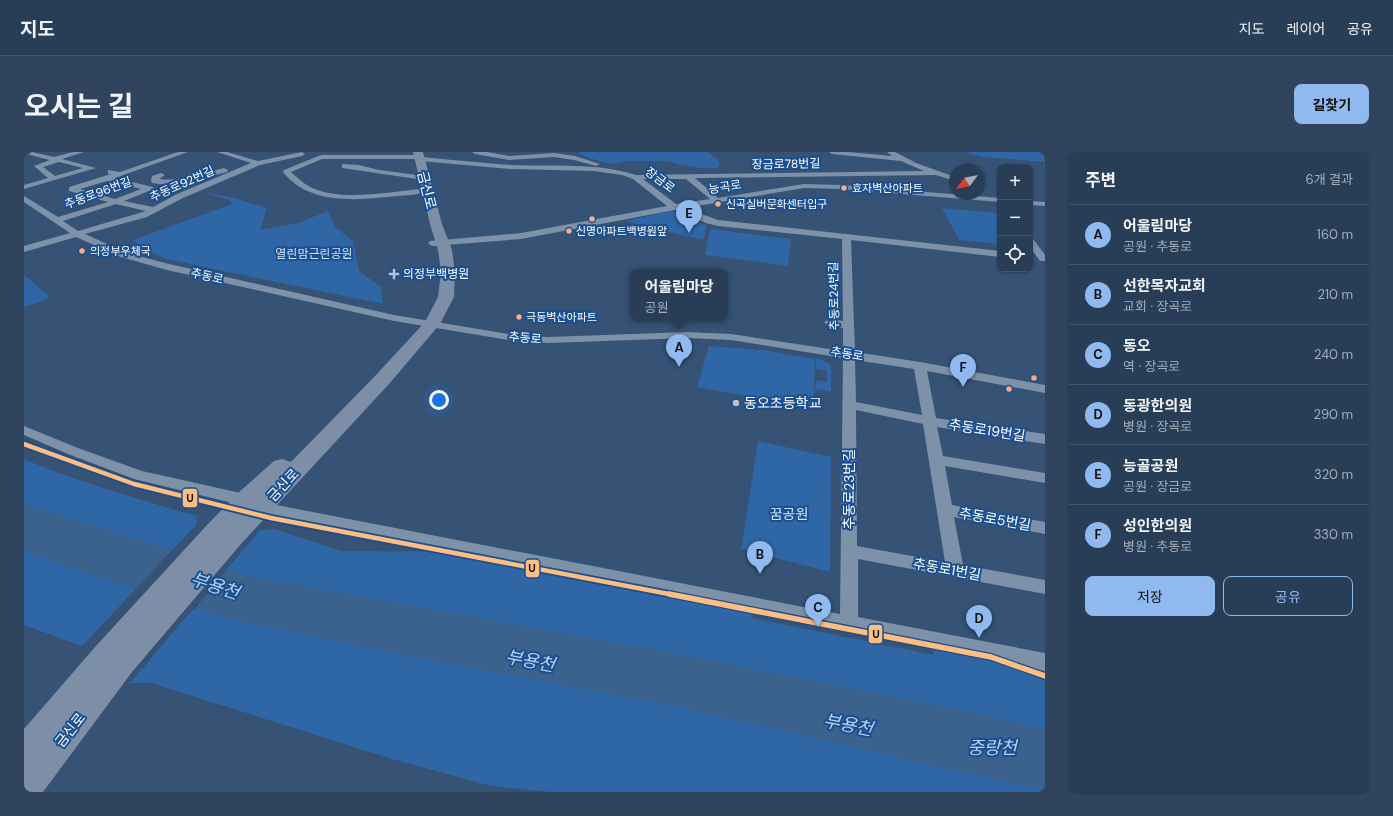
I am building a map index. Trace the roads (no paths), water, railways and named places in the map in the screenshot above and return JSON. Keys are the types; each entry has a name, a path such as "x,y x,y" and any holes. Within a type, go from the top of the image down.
{"main road":[{"name":"금신로","path":"224,534 261,508 382,380 446,297 448,282 445,250 429,231 419,184 417,155"},
{"name":"금신로","path":"417,155 436,224 438,242"},
{"name":"금신로","path":"24,789 113,659 224,534 245,500 293,457 425,323"},
{"name":"금신로","path":"24,754 80,686 113,659"},
{"path":"24,739 44,718 80,686"}],"street":[{"path":"54,179 38,166 81,152"},
{"path":"24,187 54,179 100,172 120,174 186,152"},
{"name":"추동로92번길","path":"220,152 258,163"},
{"path":"293,152 307,156 321,157"},
{"path":"475,152 502,158 545,154 566,156 608,168 608,171"},
{"path":"832,152 870,157 894,156 936,173 949,176"},
{"path":"32,154 56,159 100,172 148,189 180,196"},
{"path":"258,163 302,154"},
{"name":"장금로","path":"321,157 375,158 417,155 512,167 608,171 629,174 676,207 718,223 997,254"},
{"path":"258,163 288,170 321,157"},
{"path":"375,158 382,183"},
{"path":"311,161 330,162 342,166 359,167 382,183 419,184"},
{"name":"추동로92번길","path":"26,246 131,220 155,210 180,196 258,163"},
{"path":"161,175 155,178 155,181 162,183 188,179 228,169 238,172"},
{"path":"288,170 287,172 291,176 308,189 317,192 349,196 382,183 419,184"},
{"path":"100,172 72,189 129,205 155,210"},
{"name":"장금로78번길","path":"636,178 936,173"},
{"path":"792,175 804,186"},
{"path":"687,176 716,200"},
{"name":"능곡로","path":"438,242 521,236 676,207 804,186 856,188 997,200"},
{"name":"추동로96번길","path":"57,220 148,189"},
{"path":"986,192 997,198"},
{"name":"추동로","path":"24,198 36,210 57,220 77,234 118,252 167,267 394,318 514,338 548,340 732,333 1045,389"},
{"path":"1033,203 1045,204"},
{"name":"추동로24번길","path":"846,237 849,354"},
{"path":"1033,245 1044,259"},
{"path":"1033,257 1044,259"},
{"path":"830,322 848,326"},
{"name":"추동로23번길","path":"849,354 849,624"},
{"name":"추동로19번길","path":"920,366 955,571"},
{"name":"추동로19번길","path":"849,405 929,421 1045,440"},
{"path":"24,430 139,475 245,500"},
{"path":"936,460 1045,478"},
{"path":"261,508 1045,662"},
{"name":"추동로5번길","path":"945,510 1045,528"},
{"name":"추동로1번길","path":"849,552 1045,587"}],"water":[{"name":"중랑천","path":"24,504 139,540 237,574 678,654 994,717 1045,730 1045,791 675,706 429,660 238,621 98,577 24,551"}],"place":[{"name":"효자벽산아파트","path":"844,188"},
{"name":"신곡실버문화센터입구","path":"718,204"},
{"name":"신명아파트백병원앞","path":"569,231"},
{"name":"능골공원","path":"689,233"},
{"name":"의정부우체국","path":"82,251"},
{"name":"의정부백병원","path":"394,274"},
{"name":"극동벽산아파트","path":"519,317"},
{"name":"어울림마당","path":"679,367"},
{"name":"성인한의원","path":"963,387"},
{"name":"동오초등학교","path":"736,403"},
{"name":"선한목자교회","path":"760,574"},
{"name":"동오","path":"818,627"},
{"name":"동광한의원","path":"979,638"}],"park label":[{"name":"열린맘근린공원","path":"314,254"},
{"name":"꿈공원","path":"789,514"}],"water label":[{"name":"부용천","path":"215,586"},
{"name":"부용천","path":"530,661"},
{"name":"부용천","path":"848,725"}]}
